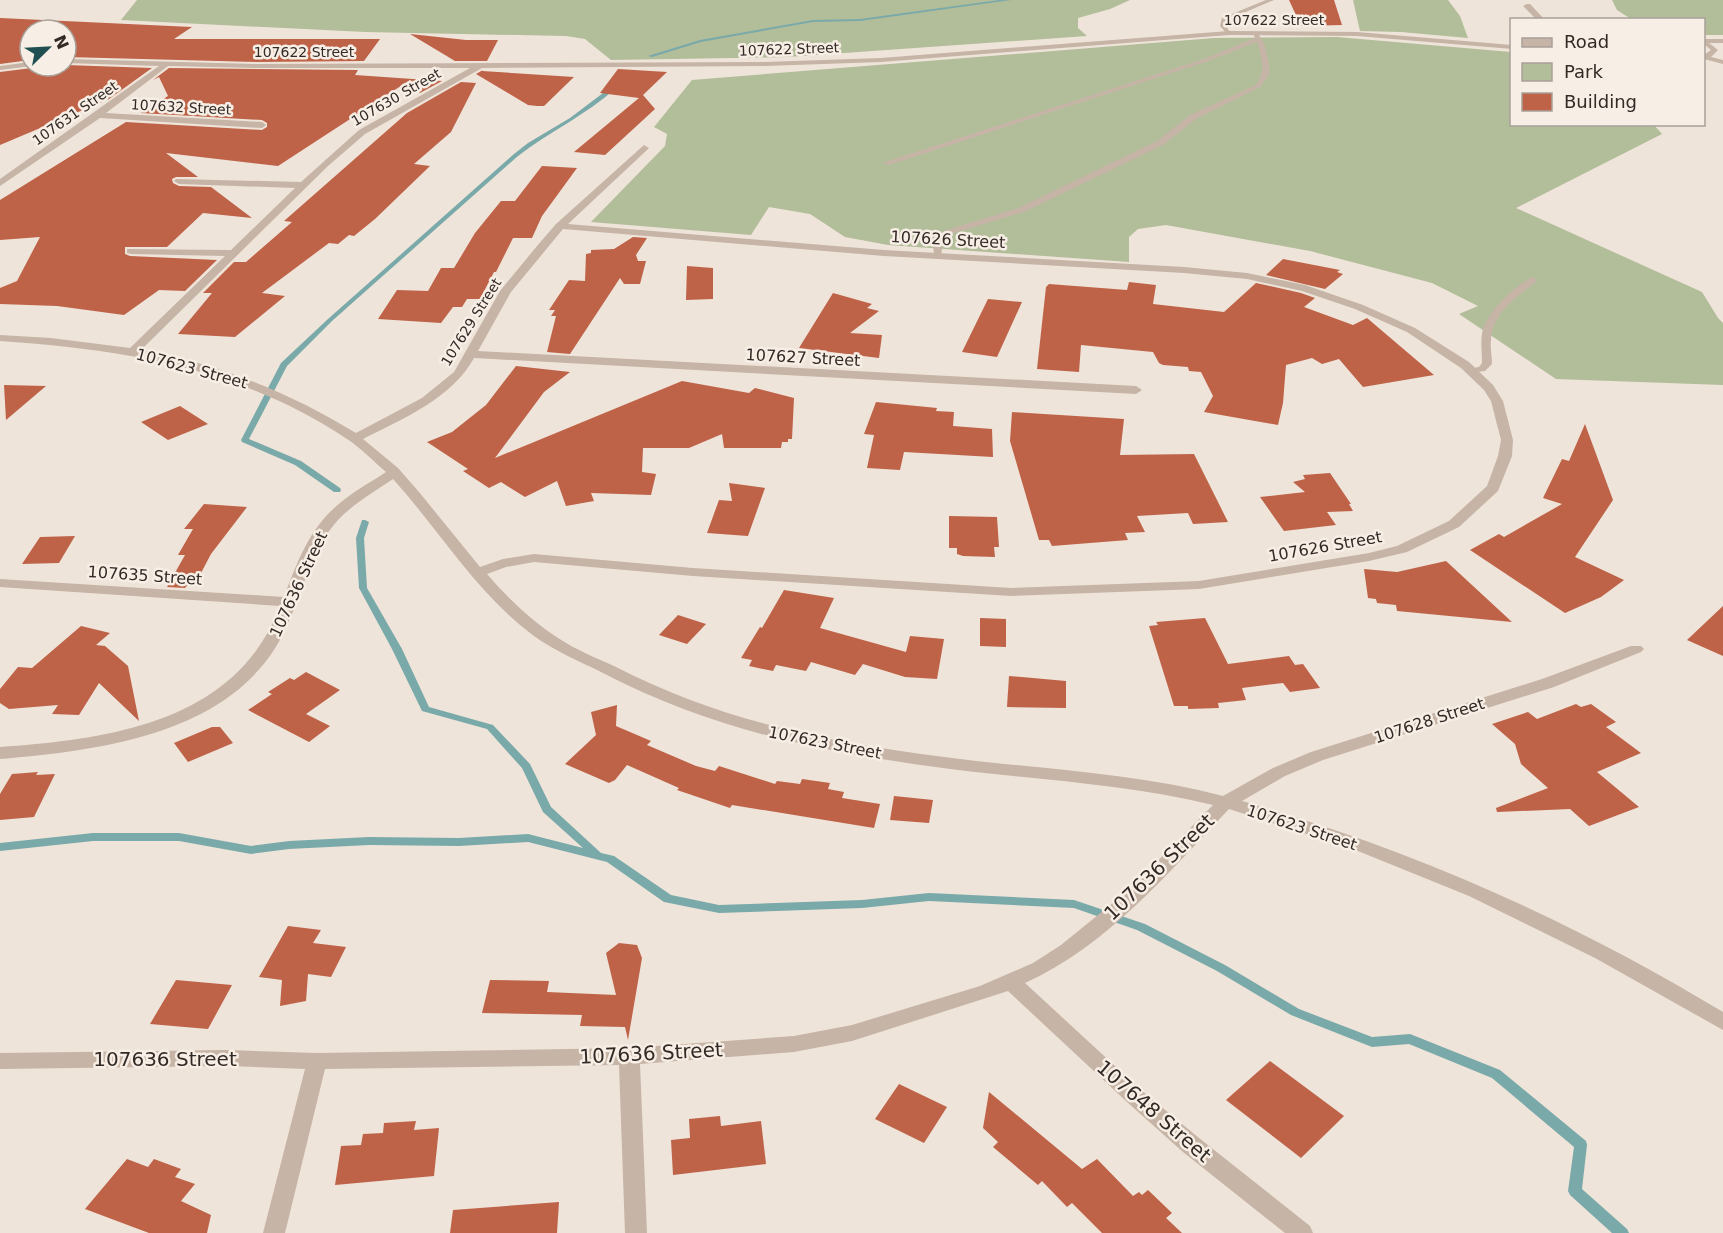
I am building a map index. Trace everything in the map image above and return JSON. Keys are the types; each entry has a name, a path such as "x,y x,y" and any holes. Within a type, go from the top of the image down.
{"street":[{"path":"1527,6 1540,18"},
{"name":"107622 Street","path":"78,61 165,64 765,64 880,60 1228,33 1256,36 1383,35 1510,47"},
{"path":"1705,41 1723,41"},
{"name":"107631 Street","path":"0,183 98,116 165,64"},
{"name":"107630 Street","path":"134,351 233,253 362,132 482,65"},
{"path":"0,68 18,66"},
{"name":"107632 Street","path":"98,116 262,124"},
{"name":"107629 Street","path":"356,438 426,401 459,374 506,291 560,226 644,148"},
{"path":"0,167 22,167"},
{"path":"178,181 304,186"},
{"name":"107626 Street","path":"477,573 503,563 534,558 705,573 1011,591 1199,585 1350,561 1401,549 1440,533 1468,512 1493,488 1505,456 1507,440 1497,401 1489,388 1472,371 1426,339 1404,327 1328,295 1286,284 1247,276 1184,270 938,255 560,226"},
{"path":"131,251 233,253"},
{"name":"107623 Street","path":"0,338 134,351 212,370 290,401 356,438 394,472 494,594 516,615 568,652 662,696 772,732 855,749 1149,786 1226,802 1324,831 1450,880 1586,944 1669,988 1723,1022"},
{"name":"107627 Street","path":"469,354 1136,390"},
{"name":"107636 Street","path":"0,753 111,739 188,713 216,699 240,680 270,645 311,549 322,530 345,505 394,472"},
{"name":"107635 Street","path":"0,583 288,602"},
{"name":"107628 Street","path":"1226,802 1279,772 1317,756 1548,683 1636,648"},
{"name":"107636 Street","path":"0,1061 227,1058 317,1061 629,1056 823,1039 888,1023 1011,982 1040,968 1089,934 1137,894 1226,802"},
{"name":"107648 Street","path":"1011,982 1142,1103 1302,1233"},
{"path":"629,1056 636,1233"},
{"path":"274,1233 317,1061"}],"lane":[{"path":"1228,33 1223,26 1224,19 1271,0"},
{"path":"886,164 1206,60 1256,36 1266,63 1266,75 1258,86 1193,117 1160,143 1021,210 951,231 942,236 936,244 938,255"},
{"path":"1705,42 1715,50 1705,58"},
{"path":"1705,58 1723,62"},
{"path":"1472,371 1482,369 1487,364 1488,328 1496,312 1502,304 1533,280"}],"green space":[{"path":"137,0 1130,0 1110,9 1078,18 1078,28 1087,36 787,57 611,60 585,39 566,36 365,32 121,20"},
{"path":"1353,0 1448,0 1460,16 1468,38 1360,31"},
{"path":"1612,0 1723,0 1723,35 1705,35 1705,18 1629,18 1617,10"},
{"path":"1337,37 1510,52 1510,126 1655,126 1662,134 1516,208 1702,292 1723,323 1723,385 1556,379 1459,314 1478,306 1432,283 1310,251 1166,225 1138,229 1129,237 1129,262 888,245 845,237 810,214 769,207 751,235 591,222 665,146 667,134 654,127 692,80 1214,38"}],"building":[{"path":"1289,0 1334,0 1342,25 1301,26"},
{"path":"0,18 18,19 18,62 0,64"},
{"path":"78,22 192,27 174,39 380,39 364,61 257,62 78,57"},
{"path":"410,34 466,40 498,40 487,61 455,61"},
{"path":"78,65 152,68 109,99 0,145 0,72 18,70 18,78 78,78"},
{"path":"169,68 358,70 355,75 442,81 420,93 410,80 278,166 166,153 198,177 176,177 172,179 173,183 179,186 211,187 252,218 203,213 167,247 125,247 125,254 130,256 217,260 185,291 159,290 124,315 57,306 0,304 0,288 17,281 40,237 0,240 0,200 126,122 262,130 267,127 267,123 262,120 141,113 168,96 159,77 153,80"},
{"path":"618,69 667,72 643,95 655,109 605,155 574,152 639,98 600,93"},
{"path":"483,70 574,77 544,106 537,106 528,105 476,74"},
{"path":"461,82 476,83 451,132 414,164 430,166 375,219 354,236 349,235 338,244 329,243 262,293 285,296 235,337 178,334 212,293 203,293 234,262 246,262 292,222 284,221 407,113"},
{"path":"542,166 577,168 542,216 532,238 513,238 480,299 467,299 462,307 453,307 441,323 378,319 397,290 428,291 441,268 454,268 475,233 501,201 515,201"},
{"path":"633,237 647,238 636,255 638,261 646,261 640,284 624,284 620,278 570,354 547,352 556,316 551,316 555,310 549,310 569,280 585,281 586,254 591,253 591,250 614,249"},
{"path":"1283,259 1340,270 1337,272 1343,274 1325,289 1266,275"},
{"path":"687,266 713,268 713,299 686,300"},
{"path":"1129,282 1156,285 1153,304 1224,312 1256,283 1301,293 1315,298 1304,307 1353,325 1367,318 1434,375 1363,387 1339,359 1322,364 1312,358 1286,365 1283,403 1278,425 1204,412 1213,396 1201,372 1189,371 1188,367 1163,365 1159,363 1153,352 1081,345 1079,372 1037,369 1046,287 1049,284 1127,290"},
{"path":"833,293 872,304 867,308 879,311 850,333 882,335 879,358 799,348"},
{"path":"988,299 1022,302 997,357 962,352"},
{"path":"516,366 570,372 544,392 495,458 682,381 749,393 755,388 794,398 792,439 782,442 781,448 724,448 722,434 689,448 643,448 642,472 656,474 651,495 591,493 594,501 566,506 557,481 525,497 501,482 489,488 463,471 468,469 427,442 452,432 486,405"},
{"path":"4,385 46,386 6,420"},
{"path":"876,402 937,408 936,411 954,412 953,426 992,429 993,457 904,452 900,470 867,468 874,435 864,434"},
{"path":"180,406 208,424 168,440 141,422"},
{"path":"1012,412 1124,419 1120,455 1194,454 1228,522 1193,524 1188,513 1137,516 1145,532 1125,533 1128,540 1052,546 1049,540 1039,540 1010,441"},
{"path":"1585,424 1613,500 1575,557 1624,580 1601,597 1565,613 1470,550 1499,534 1504,537 1562,504 1543,498 1562,459 1569,461"},
{"path":"1330,473 1351,504 1349,504 1353,511 1327,512 1336,525 1284,531 1260,497 1305,492 1293,482 1305,479 1303,475"},
{"path":"729,483 765,488 748,536 707,533 719,500 732,501"},
{"path":"204,504 247,507 211,554 201,573 197,573 185,588 167,587 185,555 178,555 193,529 184,529"},
{"path":"949,516 997,517 999,547 994,547 995,557 963,556 957,554 957,548 949,548"},
{"path":"75,536 59,563 22,564 40,537"},
{"path":"1446,561 1512,622 1397,611 1396,605 1377,603 1376,599 1368,598 1364,569 1397,572"},
{"path":"784,590 834,598 820,628 906,652 910,636 944,639 937,679 905,677 863,664 855,675 811,662 806,671 776,665 773,671 749,666 752,660 741,658"},
{"path":"1723,606 1723,656 1687,640"},
{"path":"678,615 706,624 687,644 659,635"},
{"path":"980,618 1006,619 1006,647 980,646"},
{"path":"1205,618 1228,664 1289,656 1295,665 1303,664 1320,688 1290,692 1283,683 1242,688 1246,700 1218,703 1219,708 1188,709 1188,706 1174,706 1149,626 1158,625 1156,622"},
{"path":"81,626 110,633 96,645 105,646 128,666 139,721 99,683 79,715 52,714 58,705 9,709 0,703 0,689 18,667 32,668"},
{"path":"306,672 340,690 306,714 330,726 309,742 248,710 272,694 268,692 290,678 294,680"},
{"path":"1009,676 1066,681 1066,708 1007,707"},
{"path":"1576,704 1581,707 1591,704 1616,722 1606,727 1641,753 1597,772 1639,807 1589,826 1570,809 1497,812 1496,808 1548,788 1521,764 1515,744 1492,724 1528,712 1537,719"},
{"path":"617,705 616,726 651,741 647,745 696,766 715,771 719,766 775,784 777,781 800,784 802,779 830,783 828,789 844,792 842,798 880,804 874,828 732,805 730,808 677,790 679,788 627,765 615,780 609,783 565,764 596,735 591,712"},
{"path":"212,727 220,727 233,743 188,762 174,743"},
{"path":"38,772 36,775 55,774 34,817 0,820 0,794 12,774"},
{"path":"894,796 933,800 929,823 890,820"},
{"path":"288,926 321,930 313,943 346,947 331,977 308,974 306,1001 280,1006 282,980 259,977"},
{"path":"619,943 637,945 642,958 628,1040 625,1027 580,1026 582,1015 482,1013 490,980 549,981 547,992 616,995 606,953"},
{"path":"176,980 232,985 208,1029 150,1024"},
{"path":"1270,1061 1344,1116 1301,1158 1226,1100"},
{"path":"899,1084 947,1107 924,1143 875,1119"},
{"path":"989,1092 1082,1169 1097,1159 1133,1196 1139,1192 1142,1195 1148,1190 1172,1213 1166,1218 1182,1233 1102,1233 1072,1203 1067,1207 1042,1181 1038,1185 993,1147 998,1142 983,1128"},
{"path":"720,1116 721,1126 761,1121 766,1164 673,1175 671,1140 690,1138 689,1119"},
{"path":"416,1121 414,1130 439,1128 434,1176 335,1185 341,1146 361,1145 363,1134 383,1133 384,1123"},
{"path":"127,1159 148,1167 154,1159 181,1169 175,1177 195,1184 181,1201 211,1215 207,1233 149,1233 85,1209"},
{"path":"559,1202 557,1233 450,1233 453,1210"}],"waterway":[{"path":"650,56 700,41 813,21 860,20 1009,0"},
{"path":"337,490 298,463 245,440 284,365 330,320 516,155 572,119 613,88"},
{"path":"365,522 360,538 363,588 397,649 425,709 490,727 526,766 547,809 597,855"},
{"path":"0,847 93,837 179,837 251,850 289,845 369,841 459,842 528,838 610,859 668,899 719,909 862,904 929,897 1074,904 1141,927 1221,968 1295,1012 1372,1042 1410,1039 1496,1074 1581,1145 1575,1191 1622,1233"}]}
